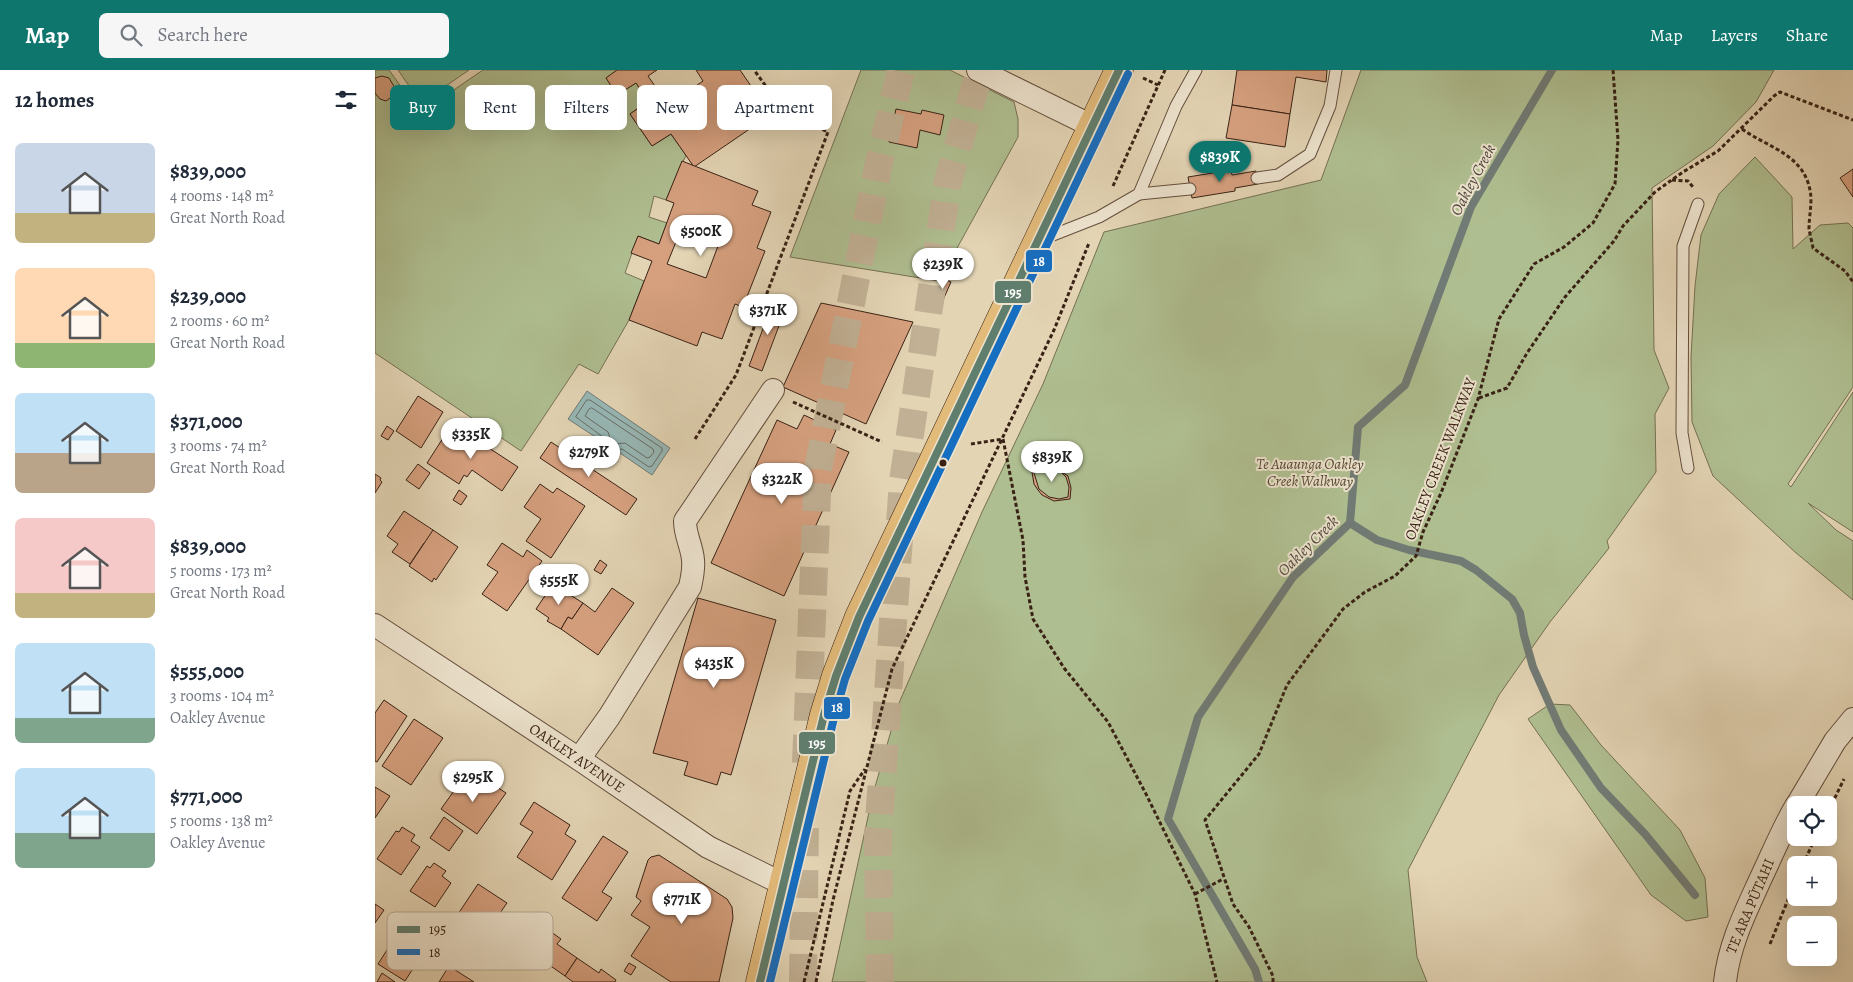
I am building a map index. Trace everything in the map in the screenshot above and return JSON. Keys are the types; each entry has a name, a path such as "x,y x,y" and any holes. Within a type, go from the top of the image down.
{"main road":[{"path":"761,982 824,715 859,617 1119,70"}],"street":[{"path":"978,70 1091,126"},
{"path":"579,759 609,716 690,587 693,573 693,558 685,531 685,522 773,390"},
{"name":"OAKLEY AVENUE","path":"375,625 579,759 708,847 783,884"},
{"name":"TE ARA PŪTAHI","path":"1803,796 1835,741 1853,719"},
{"name":"TE ARA PŪTAHI","path":"1725,982 1728,959 1737,930 1787,822"}],"lane":[{"path":"1139,194 1176,106 1196,70"},
{"path":"1257,178 1278,174 1311,154 1330,106 1337,70"},
{"path":"1036,242 1099,217 1139,194 1190,189"},
{"path":"1688,468 1681,433 1683,246 1698,204"}],"path":[{"path":"695,439 736,375 827,132 784,111 755,70"},
{"path":"816,982 833,900 892,669 1054,330 1099,217 1165,70"},
{"name":"OAKLEY CREEK WALKWAY","path":"1223,879 1205,820 1259,754 1287,685 1343,609 1365,592 1395,576 1416,556 1423,532 1441,493 1478,398 1499,319 1535,264 1564,247 1593,223 1615,184 1618,140 1613,70"},
{"path":"1150,81 1158,85"},
{"path":"1478,398 1507,388 1527,353 1565,298 1613,241 1623,226 1655,192 1718,151 1780,92 1853,120"},
{"path":"1742,129 1755,138 1779,149 1796,163 1808,180 1811,197 1809,229 1813,248 1845,271 1853,282"},
{"path":"773,390 791,402 881,442"},
{"path":"1003,439 1023,540 1025,577 1033,618 1064,668 1108,722 1195,894 1217,982"},
{"path":"804,982 850,791 867,767"},
{"path":"1836,796 1848,770"},
{"path":"1195,894 1223,879 1233,904 1249,927 1265,956 1273,976 1273,982"},
{"path":"1770,944 1787,902"}],"green space":[{"path":"375,70 389,70 400,85 390,85 390,130 455,130 455,89 483,70 617,70 606,78 611,85 545,85 545,130 627,130 627,89 636,83 637,109 630,114 637,124 637,130 641,130 652,146 671,134 686,155 666,200 654,196 649,217 667,223 659,244 638,236 625,273 644,281 629,320 598,374 579,364 521,451 375,353"},
{"path":"398,70 469,70 447,85 408,85"},
{"path":"861,70 950,70 1014,102 1018,119 1018,137 939,281 790,257"},
{"name":"Te Auaunga Oakley Creek Walkway","path":"1361,70 1774,70 1756,102 1713,146 1652,188 1654,350 1669,388 1655,414 1656,472 1607,541 1609,548 1550,622 1499,695 1408,870 1417,957 1427,982 832,982 873,794 899,703 982,512 1043,384 1104,232 1321,180"},
{"path":"1755,157 1792,197 1793,249 1820,225 1848,223 1853,228 1853,387 1788,484 1791,487 1853,392 1853,532 1808,503 1836,530 1853,541 1853,600 1795,552 1713,476 1692,422 1691,357 1695,286 1701,235 1719,194"},
{"path":"1550,704 1570,705 1601,745 1680,830 1705,878 1708,917 1686,921 1651,895 1528,719"}],"water":[{"path":"587,391 670,448 652,475 620,453 611,466 591,453 600,440 568,419"}],"building":[{"path":"617,70 657,70 648,76 654,85 637,85 636,83 627,89 627,85 611,85 606,78"},
{"path":"696,70 740,70 750,85 717,85 717,130 748,130 694,167 671,134 652,146 641,130 707,130 707,85 697,85 703,81"},
{"path":"1237,70 1327,70 1326,82 1296,77 1290,114 1232,105"},
{"path":"382,76 389,78 393,85 390,85 390,98 386,101 380,99 375,93 375,78"},
{"path":"1232,105 1290,114 1285,147 1226,138"},
{"path":"637,109 637,124 630,114"},
{"path":"896,109 921,114 922,110 944,115 940,135 920,130 917,148 889,142"},
{"path":"682,161 758,191 752,205 771,212 757,248 765,251 743,307 735,304 722,339 702,332 697,346 629,320 652,261 631,253 638,236 659,244 674,203 666,200","holes":["680,232 718,246 706,278 667,264"]},
{"path":"1853,169 1853,197 1840,178"},
{"path":"1231,170 1232,175 1256,171 1258,184 1235,188 1235,191 1192,198 1188,177"},
{"path":"944,279 951,282 943,300 936,297"},
{"path":"773,302 786,307 762,371 749,366"},
{"path":"821,303 913,322 866,424 783,387"},
{"path":"418,396 443,412 421,448 396,431"},
{"path":"804,415 836,430 830,444 849,452 784,596 711,563 777,420 797,429"},
{"path":"387,426 394,431 388,440 381,436"},
{"path":"463,431 518,467 502,491 472,470 467,477 464,475 459,484 427,463 445,435"},
{"path":"551,442 637,499 626,515 540,458"},
{"path":"418,464 430,473 419,489 406,480"},
{"path":"1039,464 1051,465 1055,468 1044,465 1035,468 1034,473 1039,489 1049,497 1059,499 1068,497 1069,487 1066,477 1060,471 1068,476 1071,488 1070,499 1054,501 1042,495 1034,484 1032,472 1034,467"},
{"path":"375,474 381,478 382,482 375,493"},
{"path":"540,484 553,493 557,488 585,506 551,558 526,541 541,519 524,507"},
{"path":"459,490 467,496 461,505 453,500"},
{"path":"404,511 433,530 429,540 424,543 410,564 392,552 398,544 387,536"},
{"path":"433,530 458,547 436,580 434,578 432,582 409,566"},
{"path":"502,543 523,557 527,550 542,561 507,611 482,594 498,572 487,565"},
{"path":"600,560 607,565 601,574 594,570"},
{"path":"553,584 583,603 572,619 568,617 561,629 547,621 549,618 536,609"},
{"path":"612,588 634,603 598,655 561,629 568,617 572,619 583,603 595,612"},
{"path":"698,598 776,620 731,775 721,772 717,785 684,775 688,762 653,753"},
{"path":"384,700 407,716 377,762 375,761 375,713"},
{"path":"414,719 443,738 411,785 382,766"},
{"path":"466,774 484,786 488,781 506,793 477,834 441,809"},
{"path":"375,787 390,796 375,818"},
{"path":"534,802 570,825 565,834 576,841 552,880 517,857 533,832 520,824"},
{"path":"444,817 463,831 449,851 430,838"},
{"path":"402,827 415,835 411,841 420,847 401,875 377,859 396,831 399,832"},
{"path":"603,836 628,852 602,892 612,898 597,921 562,898"},
{"path":"659,855 727,899 732,907 733,918 719,982 671,982 631,956 650,927 631,915 641,901 636,897 648,860"},
{"path":"434,863 446,871 442,876 451,883 435,907 410,891 427,866 430,868"},
{"path":"478,884 507,903 501,912 459,912"},
{"path":"375,904 384,910 375,923"},
{"path":"553,933 561,939 557,944 577,958 565,976 553,968"},
{"path":"387,950 387,970 378,964"},
{"path":"577,958 599,973 601,969 616,980 615,982 573,982 565,976"},
{"path":"629,963 636,967 631,975 624,971"},
{"path":"388,970 412,970 405,981"},
{"path":"446,970 455,970 474,982 439,982"},
{"path":"382,973 395,982 377,982"}],"waterway":[{"name":"Oakley Creek","path":"1259,982 1255,969 1168,819 1198,717 1293,577 1350,523 1358,427 1405,385 1471,207 1552,70"},
{"path":"1350,523 1377,540 1409,550 1461,561 1476,570 1512,599 1520,613 1533,667 1561,730 1601,788 1645,834 1695,895"}],"tunnel":[{"path":"806,763 818,469 878,167 901,70"},
{"path":"880,982 878,835 903,481 948,181 980,70"},
{"path":"803,982 805,819"}],"transit line":[{"name":"195","path":"760,982 824,715 836,676 859,617 1119,70"},
{"name":"18","path":"770,982 845,679 868,621 1128,74"}]}
